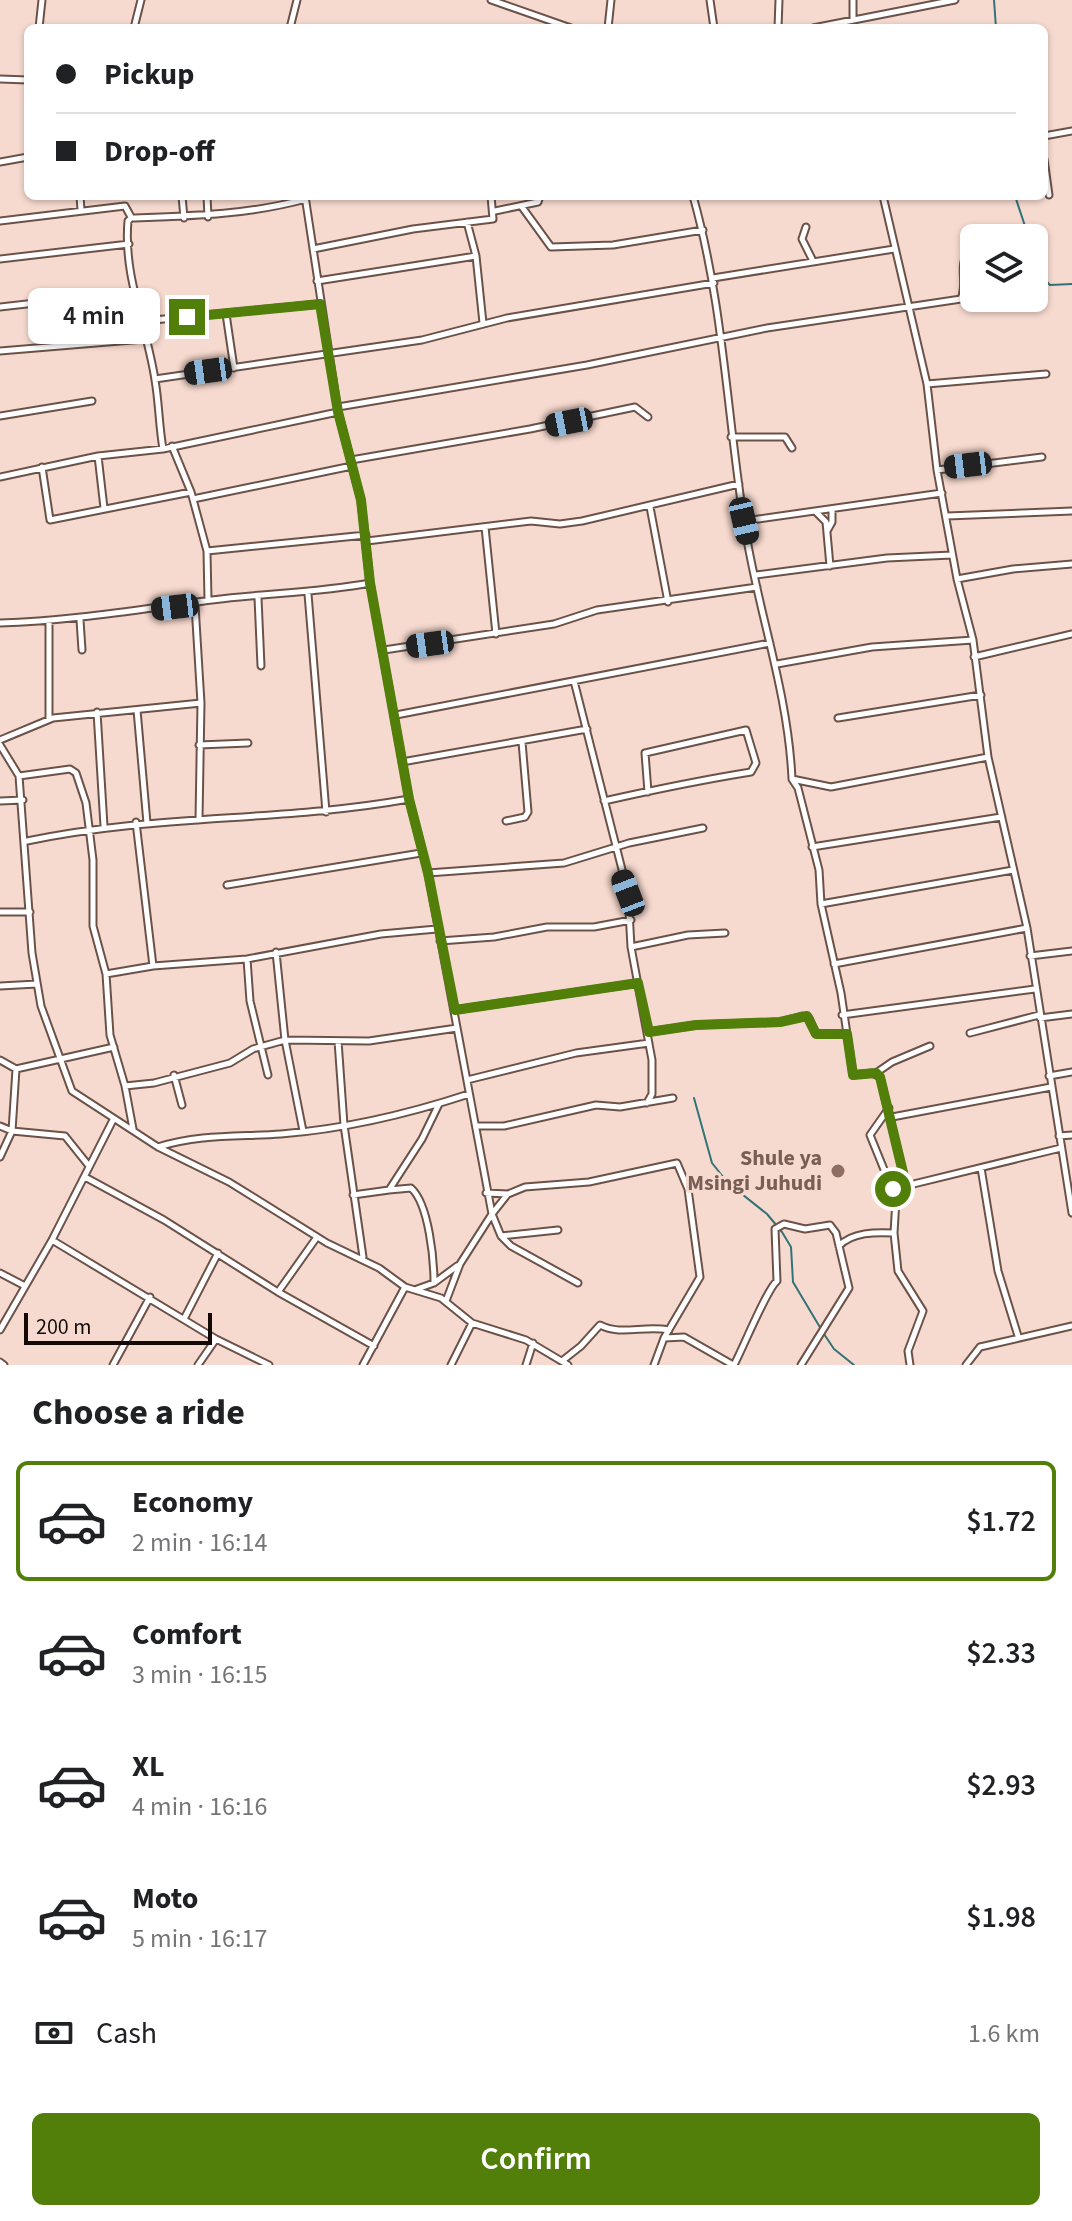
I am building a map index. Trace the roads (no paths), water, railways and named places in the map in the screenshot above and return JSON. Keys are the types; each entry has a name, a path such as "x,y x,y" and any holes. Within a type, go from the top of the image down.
{"street":[{"path":"39,24 42,0"},
{"path":"135,24 141,0"},
{"path":"291,24 297,0"},
{"path":"491,0 560,24"},
{"path":"608,24 611,0"},
{"path":"710,0 713,24"},
{"path":"778,24 779,0"},
{"path":"853,0 850,23 955,0"},
{"path":"0,79 24,80"},
{"path":"1048,135 1072,131"},
{"path":"0,162 24,158"},
{"path":"1048,188 1049,195"},
{"path":"80,200 81,210"},
{"path":"182,200 184,218"},
{"path":"207,200 208,217"},
{"path":"131,218 208,217 268,209 298,200"},
{"path":"305,200 338,410 367,538 370,583 402,762 455,1010 486,1193 501,1236 578,1283"},
{"path":"313,249 493,219 492,200"},
{"path":"495,211 522,207 539,200"},
{"path":"694,200 713,281 744,521 787,713 792,779 819,870 821,904 853,1075 876,1073 892,1062 930,1046"},
{"path":"884,200 927,384 937,470 957,579 973,640 988,757 1027,928 1072,1213"},
{"path":"0,221 125,206 131,218 132,292 143,321 144,339 155,379 163,449"},
{"path":"522,207 551,247 613,245 703,230"},
{"path":"467,222 476,256 483,324"},
{"path":"806,227 802,239 813,261"},
{"path":"0,259 129,244"},
{"path":"155,379 422,340 483,324 813,261 894,249"},
{"path":"317,281 476,256"},
{"path":"0,307 132,292"},
{"path":"0,477 98,456 163,449 338,410 721,340 767,328 960,299"},
{"path":"143,321 320,304"},
{"path":"226,314 234,368"},
{"path":"0,351 144,339"},
{"path":"927,384 1046,374"},
{"path":"0,416 92,401"},
{"path":"42,467 50,520 104,508 192,496 635,407 648,417"},
{"path":"731,437 775,434 788,439 792,448"},
{"path":"172,446 192,496 207,551 208,600"},
{"path":"98,456 104,508"},
{"path":"937,470 1042,457"},
{"path":"207,551 531,521 560,524 650,507 739,484"},
{"path":"744,521 942,493"},
{"path":"650,507 668,602"},
{"path":"827,531 832,522 832,509"},
{"path":"813,511 825,520 830,566"},
{"path":"947,516 1072,511"},
{"path":"485,527 496,634"},
{"path":"756,575 952,555"},
{"path":"957,579 1013,569 1072,564"},
{"path":"0,623 80,620 195,605 208,600 308,594 370,583"},
{"path":"384,650 554,624 597,610 757,587"},
{"path":"308,594 326,812"},
{"path":"258,598 261,666"},
{"path":"195,605 201,703 199,820"},
{"path":"80,620 82,650"},
{"path":"49,621 49,719"},
{"path":"974,657 1072,634"},
{"path":"777,664 872,647 973,640"},
{"path":"396,715 509,690 574,681 588,675 770,643"},
{"path":"574,681 631,920 631,947 649,1032 652,1094 647,1103"},
{"path":"838,718 981,695"},
{"path":"201,703 49,719 0,743 19,776 23,800 37,984 58,1060 72,1091 158,1147 229,1182 317,1237 363,1258 405,1287 446,1301 472,1323 533,1343 568,1365"},
{"path":"137,710 147,823"},
{"path":"97,712 104,826"},
{"path":"402,762 587,729"},
{"path":"604,801 648,792 705,778 751,772 756,763 746,730 645,753 648,792"},
{"path":"506,821 525,817 528,812 522,742"},
{"path":"199,745 248,743"},
{"path":"792,779 831,787 988,757"},
{"path":"19,776 73,769 84,795 90,827 93,926 106,974 114,1047 133,1129"},
{"path":"27,841 90,827 326,812 409,799"},
{"path":"0,801 23,800"},
{"path":"812,847 1001,817"},
{"path":"136,822 153,966"},
{"path":"428,873 564,863 616,847 703,828"},
{"path":"227,885 421,853"},
{"path":"821,904 1013,870"},
{"path":"0,912 30,912"},
{"path":"440,941 494,937 547,927 594,927 631,920"},
{"path":"834,964 1027,928"},
{"path":"106,974 153,966 247,959 381,934 437,929"},
{"path":"631,947 688,935 725,933"},
{"path":"1030,956 1072,951"},
{"path":"276,952 285,1040 303,1131"},
{"path":"247,959 250,1001 268,1075"},
{"path":"455,1010 638,983"},
{"path":"0,986 37,984"},
{"path":"842,1015 1035,989"},
{"path":"970,1033 1040,1016 1072,1014"},
{"path":"649,1032 696,1025 780,1022 807,1016 816,1034 847,1034"},
{"path":"125,1086 154,1083 174,1075 230,1063 263,1046 285,1040 369,1041 457,1028"},
{"path":"338,1041 344,1125 363,1258"},
{"path":"467,1080 576,1053 649,1043"},
{"path":"0,1060 16,1069 114,1047"},
{"path":"0,1157 12,1131 16,1069"},
{"path":"1049,1076 1072,1072"},
{"path":"876,1073 884,1085 906,1185"},
{"path":"174,1075 182,1105"},
{"path":"892,1117 1051,1087"},
{"path":"158,1147 212,1135 303,1131 344,1125 469,1094"},
{"path":"476,1126 504,1126 596,1105 620,1107 673,1098"},
{"path":"389,1190 422,1139 440,1103"},
{"path":"889,1107 870,1135 896,1199 894,1233 898,1271 923,1311 908,1351 910,1365"},
{"path":"0,1330 52,1240 113,1120"},
{"path":"0,1126 12,1131 65,1136 89,1167"},
{"path":"1059,1136 1072,1135"},
{"path":"893,1189 1061,1148"},
{"path":"486,1193 508,1194 525,1187 589,1182 677,1163 688,1189 700,1277 664,1338 654,1365"},
{"path":"981,1168 998,1271 1018,1336"},
{"path":"85,1177 374,1346"},
{"path":"353,1195 411,1188 417,1194 428,1226 434,1283"},
{"path":"446,1301 460,1264 508,1194"},
{"path":"664,1338 684,1337 734,1365 759,1318 769,1287 777,1281 774,1231 777,1226 805,1229 830,1225 836,1233 849,1288 801,1365"},
{"path":"501,1236 558,1230"},
{"path":"839,1246 848,1238 877,1232 894,1233"},
{"path":"836,1233 848,1238"},
{"path":"278,1292 317,1237"},
{"path":"52,1240 185,1317 216,1339 269,1365"},
{"path":"185,1317 218,1253"},
{"path":"416,1289 434,1283 460,1264"},
{"path":"0,1273 25,1286"},
{"path":"363,1365 405,1287"},
{"path":"113,1365 150,1297"},
{"path":"451,1365 472,1323"},
{"path":"562,1361 600,1325 616,1332 640,1326 669,1330"},
{"path":"966,1365 980,1347 1072,1326"},
{"path":"198,1365 216,1339"},
{"path":"526,1365 533,1343"}],"waterway":[{"path":"994,0 996,24"},
{"path":"1016,200 1024,224"},
{"path":"1048,283 1072,284"},
{"path":"694,1098 712,1163 728,1183 767,1214 782,1232 791,1247 793,1282 821,1329"},
{"path":"824,1334 834,1349 854,1365"}],"place":[{"name":"Shule ya Msingi Juhudi","path":"838,1171"}]}
